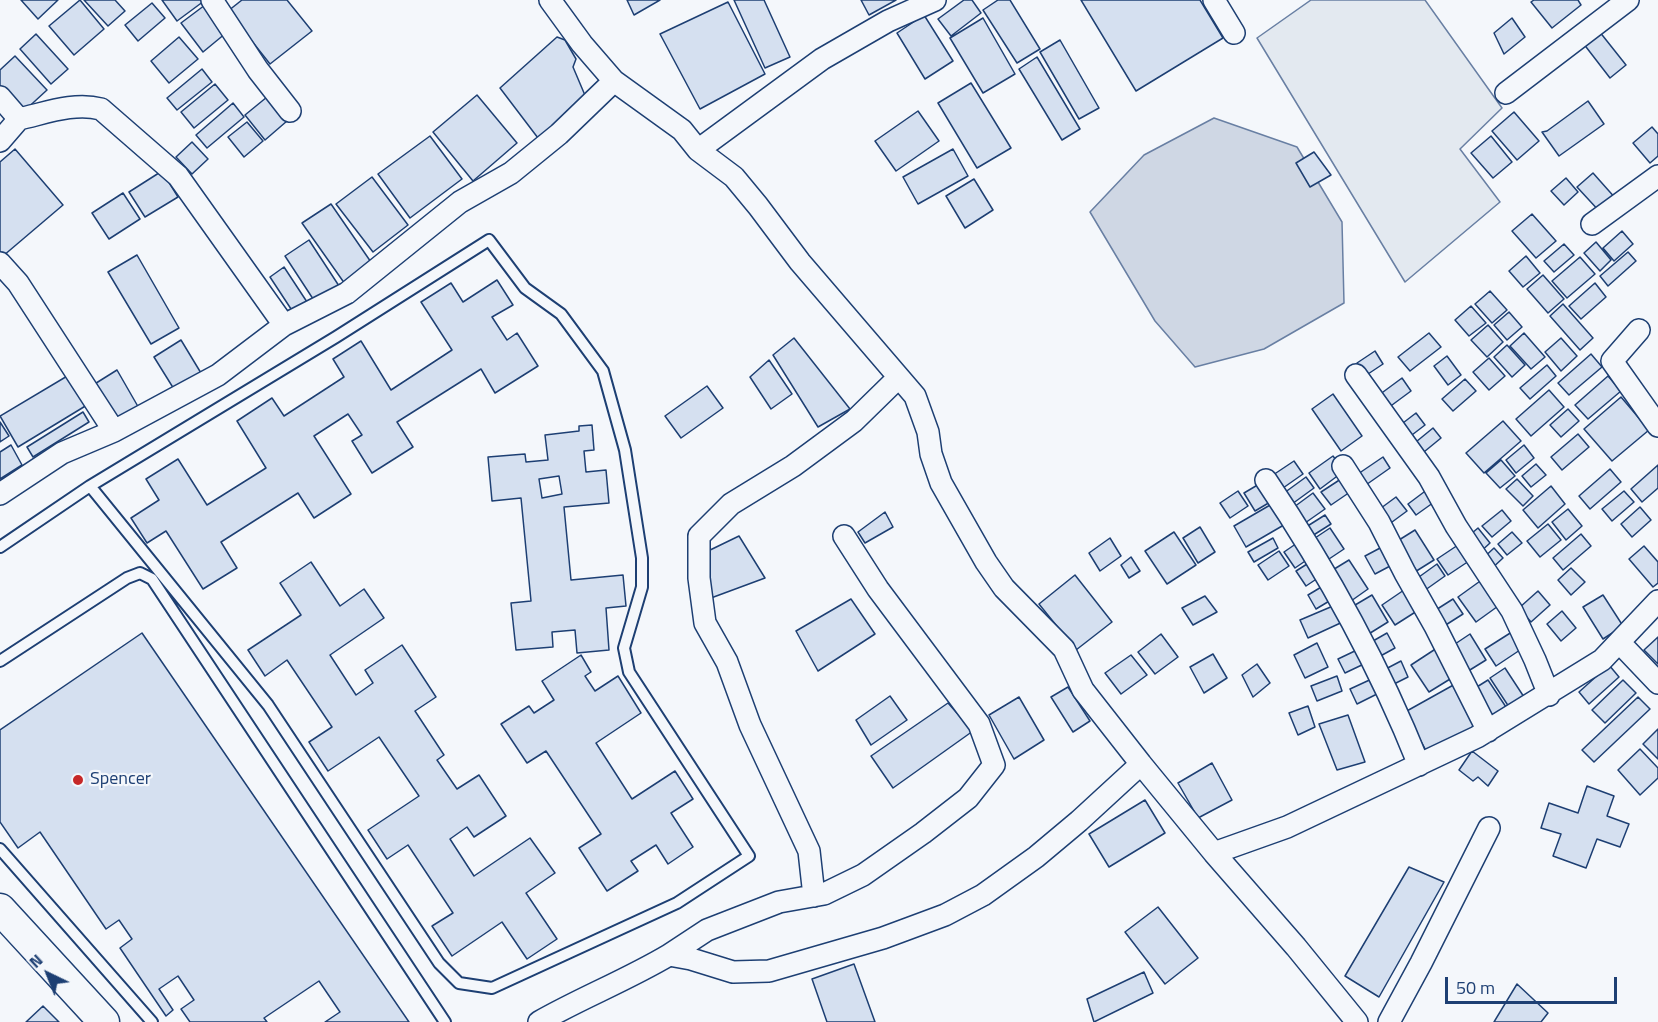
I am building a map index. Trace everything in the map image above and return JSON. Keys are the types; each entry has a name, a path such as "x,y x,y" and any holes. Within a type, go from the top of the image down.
{"street":[{"path":"212,0 258,70 290,111"},
{"path":"550,0 582,44 614,81 682,130 698,150 734,177 800,262 915,396 928,432 941,483 986,562 1004,588 1064,649 1083,690 1141,764 1357,1022"},
{"path":"698,150 822,59 888,21 935,0"},
{"path":"1214,0 1234,33"},
{"path":"1506,93 1628,0"},
{"path":"0,494 62,453 114,431 218,375 284,325 347,293 460,202 511,173 560,134 614,81"},
{"path":"0,97 19,119"},
{"path":"0,141 19,119 74,107 87,106 100,109 178,176 284,325"},
{"path":"1592,224 1658,176"},
{"path":"0,263 18,283 114,431"},
{"path":"1639,330 1612,361 1658,426"},
{"path":"1356,375 1429,477 1456,526 1512,611 1549,695"},
{"path":"814,896 809,851 750,725 728,662 705,623 699,578 699,536 731,504 793,466 854,421 898,378"},
{"path":"1343,466 1378,522 1435,626 1488,731"},
{"path":"1266,480 1300,530 1356,629 1397,709 1419,765"},
{"path":"539,1022 604,987 648,968 707,930 779,902 824,894 863,874 923,833 968,798 994,765 979,724 878,589 844,536"},
{"path":"1214,853 1287,827 1488,731 1602,660 1658,601"},
{"path":"1619,642 1658,683"},
{"path":"669,955 733,972 769,971 873,941 945,915 983,895 1036,857 1141,764"},
{"path":"1389,1022 1489,828"},
{"path":"0,909 104,1022"}],"lane":[{"path":"0,547 90,486 336,337 489,240 525,288 561,314 603,371 625,450 642,558 642,587 624,648 629,672 749,856 677,903 492,988 459,983 439,963 268,705 90,486"},
{"path":"0,661 127,578 140,573 152,579 445,1022"},
{"path":"0,849 152,1022"}],"shaded area":[{"path":"1311,0 1425,0 1502,108 1460,149 1500,202 1405,282 1257,38"},
{"path":"1214,118 1297,147 1342,222 1344,303 1264,349 1195,367 1155,321 1090,212 1144,155"}],"building":[{"path":"21,0 58,0 38,19"},
{"path":"80,0 104,29 74,55 49,26"},
{"path":"84,0 115,0 125,11 108,26"},
{"path":"162,0 203,0 204,1 177,21"},
{"path":"242,0 287,0 312,31 270,64 228,11"},
{"path":"627,0 660,0 634,15"},
{"path":"734,0 764,0 790,57 765,68"},
{"path":"861,0 896,0 869,15"},
{"path":"964,0 972,0 981,13 951,36 938,19"},
{"path":"998,0 1010,0 1040,49 1017,63 983,10"},
{"path":"1081,0 1200,0 1223,38 1136,91"},
{"path":"1534,0 1578,0 1581,5 1552,28 1531,2"},
{"path":"728,2 765,74 700,109 660,34"},
{"path":"152,3 165,18 138,41 125,25"},
{"path":"205,5 226,33 203,52 181,23"},
{"path":"924,15 953,61 925,79 897,33"},
{"path":"983,18 1015,74 983,93 950,38"},
{"path":"1512,18 1525,37 1504,54 1494,33"},
{"path":"1599,31 1626,65 1610,78 1583,43"},
{"path":"36,34 68,69 51,84 20,49"},
{"path":"179,37 198,59 169,83 151,61"},
{"path":"557,37 565,40 576,59 573,67 587,100 538,138 500,88"},
{"path":"1060,40 1099,108 1079,119 1040,52"},
{"path":"15,56 47,90 22,113 0,88 0,70"},
{"path":"1037,57 1080,129 1062,140 1019,69"},
{"path":"202,69 212,82 177,110 167,98"},
{"path":"971,83 1011,148 977,168 938,103"},
{"path":"215,84 228,100 194,128 181,112"},
{"path":"477,95 517,143 473,181 433,132"},
{"path":"267,97 287,121 265,140 245,115"},
{"path":"1588,101 1604,124 1559,156 1542,132 1547,131"},
{"path":"233,103 244,117 207,148 196,135"},
{"path":"918,111 939,141 896,171 875,141"},
{"path":"1514,112 1539,141 1517,160 1492,131"},
{"path":"247,122 263,141 244,157 228,137"},
{"path":"1652,127 1658,134 1658,156 1650,163 1633,143"},
{"path":"430,136 462,179 410,218 378,174"},
{"path":"1491,136 1512,162 1493,178 1471,153"},
{"path":"192,142 208,159 192,174 176,157"},
{"path":"15,149 63,205 3,256 0,252 0,162"},
{"path":"953,149 968,176 918,204 903,177"},
{"path":"1314,152 1331,175 1310,187 1296,163"},
{"path":"162,171 178,197 145,217 129,192"},
{"path":"1593,173 1617,200 1601,213 1577,187"},
{"path":"372,177 408,225 373,252 336,204"},
{"path":"1566,178 1578,192 1564,205 1551,191"},
{"path":"974,179 993,210 965,228 946,196"},
{"path":"123,193 140,219 109,239 92,213"},
{"path":"331,204 373,265 345,284 302,223"},
{"path":"1532,214 1556,241 1536,258 1512,231"},
{"path":"1622,231 1633,244 1614,261 1603,248"},
{"path":"309,240 341,289 317,305 285,256"},
{"path":"1596,242 1611,260 1600,271 1584,253"},
{"path":"1564,244 1574,255 1554,272 1544,261"},
{"path":"1628,252 1636,261 1608,286 1600,276"},
{"path":"137,255 179,328 151,344 108,272"},
{"path":"1526,256 1540,273 1523,287 1509,271"},
{"path":"1580,257 1595,274 1567,298 1552,281"},
{"path":"284,267 309,305 295,315 270,277"},
{"path":"1543,275 1564,299 1548,313 1527,289"},
{"path":"497,280 513,305 492,317 507,340 517,333 538,366 495,393 481,369 397,422 413,447 372,473 352,441 362,435 348,414 314,436 351,494 314,518 298,493 221,542 237,568 203,589 166,531 147,543 131,518 159,500 146,479 178,459 207,505 266,468 237,421 272,398 284,416 344,377 333,359 361,341 391,390 452,350 421,302 451,283 463,302"},
{"path":"1595,283 1606,297 1581,319 1569,306"},
{"path":"1490,291 1507,310 1492,323 1475,304"},
{"path":"1563,304 1593,338 1580,350 1550,316"},
{"path":"1471,306 1486,323 1469,336 1455,320"},
{"path":"1509,312 1522,327 1507,340 1494,325"},
{"path":"1488,325 1503,342 1487,357 1471,340"},
{"path":"1429,333 1441,347 1410,371 1398,357"},
{"path":"1524,333 1545,357 1531,369 1510,346"},
{"path":"794,338 850,409 818,427 773,355"},
{"path":"1561,338 1577,356 1561,371 1545,352"},
{"path":"181,340 204,378 177,394 154,357"},
{"path":"1507,345 1525,365 1512,377 1494,357"},
{"path":"1375,351 1383,364 1365,376 1357,363"},
{"path":"1591,354 1602,367 1569,395 1558,383"},
{"path":"1447,356 1461,375 1448,385 1434,366"},
{"path":"1489,358 1505,376 1489,390 1473,372"},
{"path":"769,360 792,394 771,409 750,377"},
{"path":"1547,365 1556,376 1530,399 1520,388"},
{"path":"117,370 140,410 117,424 93,385"},
{"path":"74,372 92,402 18,447 0,416"},
{"path":"1608,376 1621,391 1588,419 1575,405"},
{"path":"1402,378 1411,391 1388,408 1379,395"},
{"path":"1465,379 1476,391 1453,411 1442,399"},
{"path":"707,386 723,408 681,438 665,416"},
{"path":"1549,390 1564,407 1531,436 1516,419"},
{"path":"1333,394 1362,436 1341,451 1312,409"},
{"path":"1621,397 1649,430 1612,461 1584,429"},
{"path":"1568,409 1579,421 1561,437 1550,425"},
{"path":"83,412 89,422 33,457 27,447"},
{"path":"1416,413 1425,425 1408,438 1399,426"},
{"path":"1503,421 1521,441 1484,473 1466,453"},
{"path":"0,422 9,436 0,442"},
{"path":"592,425 594,450 584,451 586,472 606,470 609,503 564,507 571,580 623,575 626,606 606,608 609,650 577,653 575,630 552,632 553,647 516,650 511,603 531,601 521,498 492,501 488,457 525,454 526,462 548,460 545,435 579,431 579,426","holes":["559,476 562,494 542,498 539,479"]},
{"path":"1433,428 1441,438 1419,456 1411,446"},
{"path":"1578,434 1589,447 1562,470 1551,457"},
{"path":"11,445 22,465 0,479 0,452"},
{"path":"1524,445 1534,458 1516,473 1506,460"},
{"path":"1333,456 1344,471 1320,489 1309,473"},
{"path":"1383,457 1390,468 1363,487 1355,476"},
{"path":"1501,460 1515,476 1500,488 1486,473"},
{"path":"1294,461 1303,474 1283,488 1273,475"},
{"path":"1536,464 1546,475 1531,487 1522,476"},
{"path":"1658,465 1658,488 1642,502 1631,489"},
{"path":"1610,469 1621,482 1590,509 1579,496"},
{"path":"1306,477 1314,488 1292,504 1284,493"},
{"path":"1344,477 1353,490 1331,505 1321,492"},
{"path":"1517,479 1533,496 1523,506 1506,489"},
{"path":"1266,480 1277,498 1255,511 1244,493"},
{"path":"1551,486 1565,504 1538,528 1523,510"},
{"path":"1428,489 1437,500 1416,515 1408,504"},
{"path":"1238,491 1248,506 1230,518 1220,503"},
{"path":"1624,491 1634,502 1612,521 1602,509"},
{"path":"1313,493 1325,509 1305,523 1294,507"},
{"path":"1396,497 1407,511 1388,525 1377,511"},
{"path":"1277,501 1289,522 1246,547 1234,526"},
{"path":"1640,507 1651,520 1632,537 1621,524"},
{"path":"1568,509 1582,526 1566,540 1552,522"},
{"path":"1502,510 1511,521 1492,537 1482,526"},
{"path":"885,512 893,527 865,543 858,532"},
{"path":"1325,515 1331,524 1312,536 1306,527"},
{"path":"1548,524 1561,540 1540,557 1527,541"},
{"path":"1200,527 1215,552 1198,563 1183,538"},
{"path":"1330,528 1344,549 1329,559 1315,538"},
{"path":"1478,528 1490,543 1478,554 1465,539"},
{"path":"1415,530 1434,560 1410,575 1391,545"},
{"path":"1174,532 1196,565 1167,584 1145,551"},
{"path":"1512,532 1522,543 1507,555 1498,544"},
{"path":"1581,534 1591,546 1563,570 1553,558"},
{"path":"739,536 765,578 711,598 706,552"},
{"path":"1110,538 1121,556 1100,571 1089,553"},
{"path":"1273,538 1278,548 1254,562 1248,552"},
{"path":"1303,539 1314,555 1295,568 1284,552"},
{"path":"1458,545 1469,561 1448,575 1437,559"},
{"path":"1644,546 1658,562 1658,583 1653,587 1629,559"},
{"path":"1382,547 1392,565 1375,574 1365,556"},
{"path":"1494,548 1503,558 1489,571 1480,561"},
{"path":"1279,551 1289,566 1268,580 1258,565"},
{"path":"1131,557 1140,571 1129,578 1121,565"},
{"path":"1315,559 1324,574 1306,586 1296,571"},
{"path":"1349,560 1368,589 1351,601 1331,571"},
{"path":"311,562 340,606 364,589 384,618 330,655 356,695 373,683 365,670 402,645 436,697 415,711 444,755 437,760 457,789 479,775 506,816 474,837 467,827 450,839 474,876 530,838 555,873 526,893 557,939 527,959 502,922 452,956 432,926 453,913 408,845 387,859 368,830 419,796 379,737 328,771 309,742 332,727 287,660 265,676 248,650 301,615 280,583"},
{"path":"1437,564 1445,576 1421,593 1412,582"},
{"path":"1571,568 1585,582 1571,595 1558,580"},
{"path":"1075,575 1112,622 1076,650 1039,604"},
{"path":"1483,579 1501,604 1476,622 1458,597"},
{"path":"1328,583 1336,597 1316,609 1308,595"},
{"path":"1404,590 1417,611 1395,625 1382,605"},
{"path":"1538,591 1550,605 1531,622 1519,608"},
{"path":"1372,595 1388,622 1367,635 1350,608"},
{"path":"1603,595 1623,626 1603,639 1583,607"},
{"path":"1205,596 1217,612 1193,625 1182,608"},
{"path":"851,599 875,634 818,671 796,631"},
{"path":"1453,599 1463,614 1441,628 1431,613"},
{"path":"1340,603 1347,620 1308,638 1300,620"},
{"path":"1562,611 1576,628 1561,641 1547,624"},
{"path":"1515,630 1526,646 1496,666 1485,649"},
{"path":"142,633 409,1022 325,1022 340,1012 319,981 264,1018 267,1022 190,1022 181,1009 194,1000 178,976 159,989 173,1010 166,1016 120,948 132,939 119,920 106,929 40,832 18,848 0,822 0,730"},
{"path":"1387,633 1395,648 1375,659 1366,645"},
{"path":"1161,634 1178,657 1155,674 1138,652"},
{"path":"1470,634 1486,660 1465,673 1449,648"},
{"path":"1658,637 1658,664 1644,650"},
{"path":"1317,643 1328,667 1305,678 1294,655"},
{"path":"1437,648 1455,676 1429,692 1411,665"},
{"path":"1359,649 1366,663 1345,673 1338,659"},
{"path":"1213,654 1227,678 1204,693 1190,667"},
{"path":"581,655 591,672 585,676 595,691 618,676 641,713 596,743 632,799 675,771 693,799 671,813 693,847 668,864 656,845 631,861 638,871 607,891 579,848 601,834 546,751 527,763 501,724 529,706 534,713 554,700 542,681"},
{"path":"1131,655 1147,675 1121,694 1105,673"},
{"path":"1401,661 1408,677 1388,687 1380,672"},
{"path":"1257,664 1270,683 1253,697 1242,675"},
{"path":"1609,665 1619,677 1589,704 1579,692"},
{"path":"1505,668 1524,697 1509,707 1490,678"},
{"path":"1337,676 1342,691 1317,701 1311,686"},
{"path":"1376,677 1383,691 1357,704 1350,689"},
{"path":"1488,680 1508,710 1492,721 1472,690"},
{"path":"1623,680 1636,693 1605,723 1592,710"},
{"path":"1457,683 1482,727 1429,756 1405,712"},
{"path":"1068,687 1090,721 1073,732 1051,697"},
{"path":"890,696 907,720 871,745 856,720"},
{"path":"1019,697 1044,740 1014,759 989,715"},
{"path":"1638,697 1650,709 1594,762 1582,750"},
{"path":"948,703 973,731 893,788 871,756"},
{"path":"1308,706 1315,727 1298,735 1289,713"},
{"path":"1348,715 1365,762 1337,770 1319,724"},
{"path":"1658,729 1658,759 1643,744"},
{"path":"1640,749 1658,768 1658,778 1640,795 1618,770"},
{"path":"1472,751 1498,771 1488,786 1478,777 1473,781 1459,770"},
{"path":"1212,763 1232,800 1198,818 1178,783"},
{"path":"1587,786 1614,796 1607,816 1629,824 1620,847 1597,839 1586,868 1553,856 1561,834 1541,828 1549,803 1578,813"},
{"path":"1145,800 1165,833 1109,867 1089,834"},
{"path":"1409,867 1444,882 1379,997 1345,976"},
{"path":"1158,907 1198,958 1165,984 1125,932"},
{"path":"854,964 875,1022 827,1022 812,979"},
{"path":"1144,972 1153,993 1094,1022 1087,999"},
{"path":"1517,984 1548,1013 1541,1022 1494,1022"},
{"path":"43,1006 59,1022 26,1022"}],"place":[{"name":"Spencer","path":"78,780"}]}
